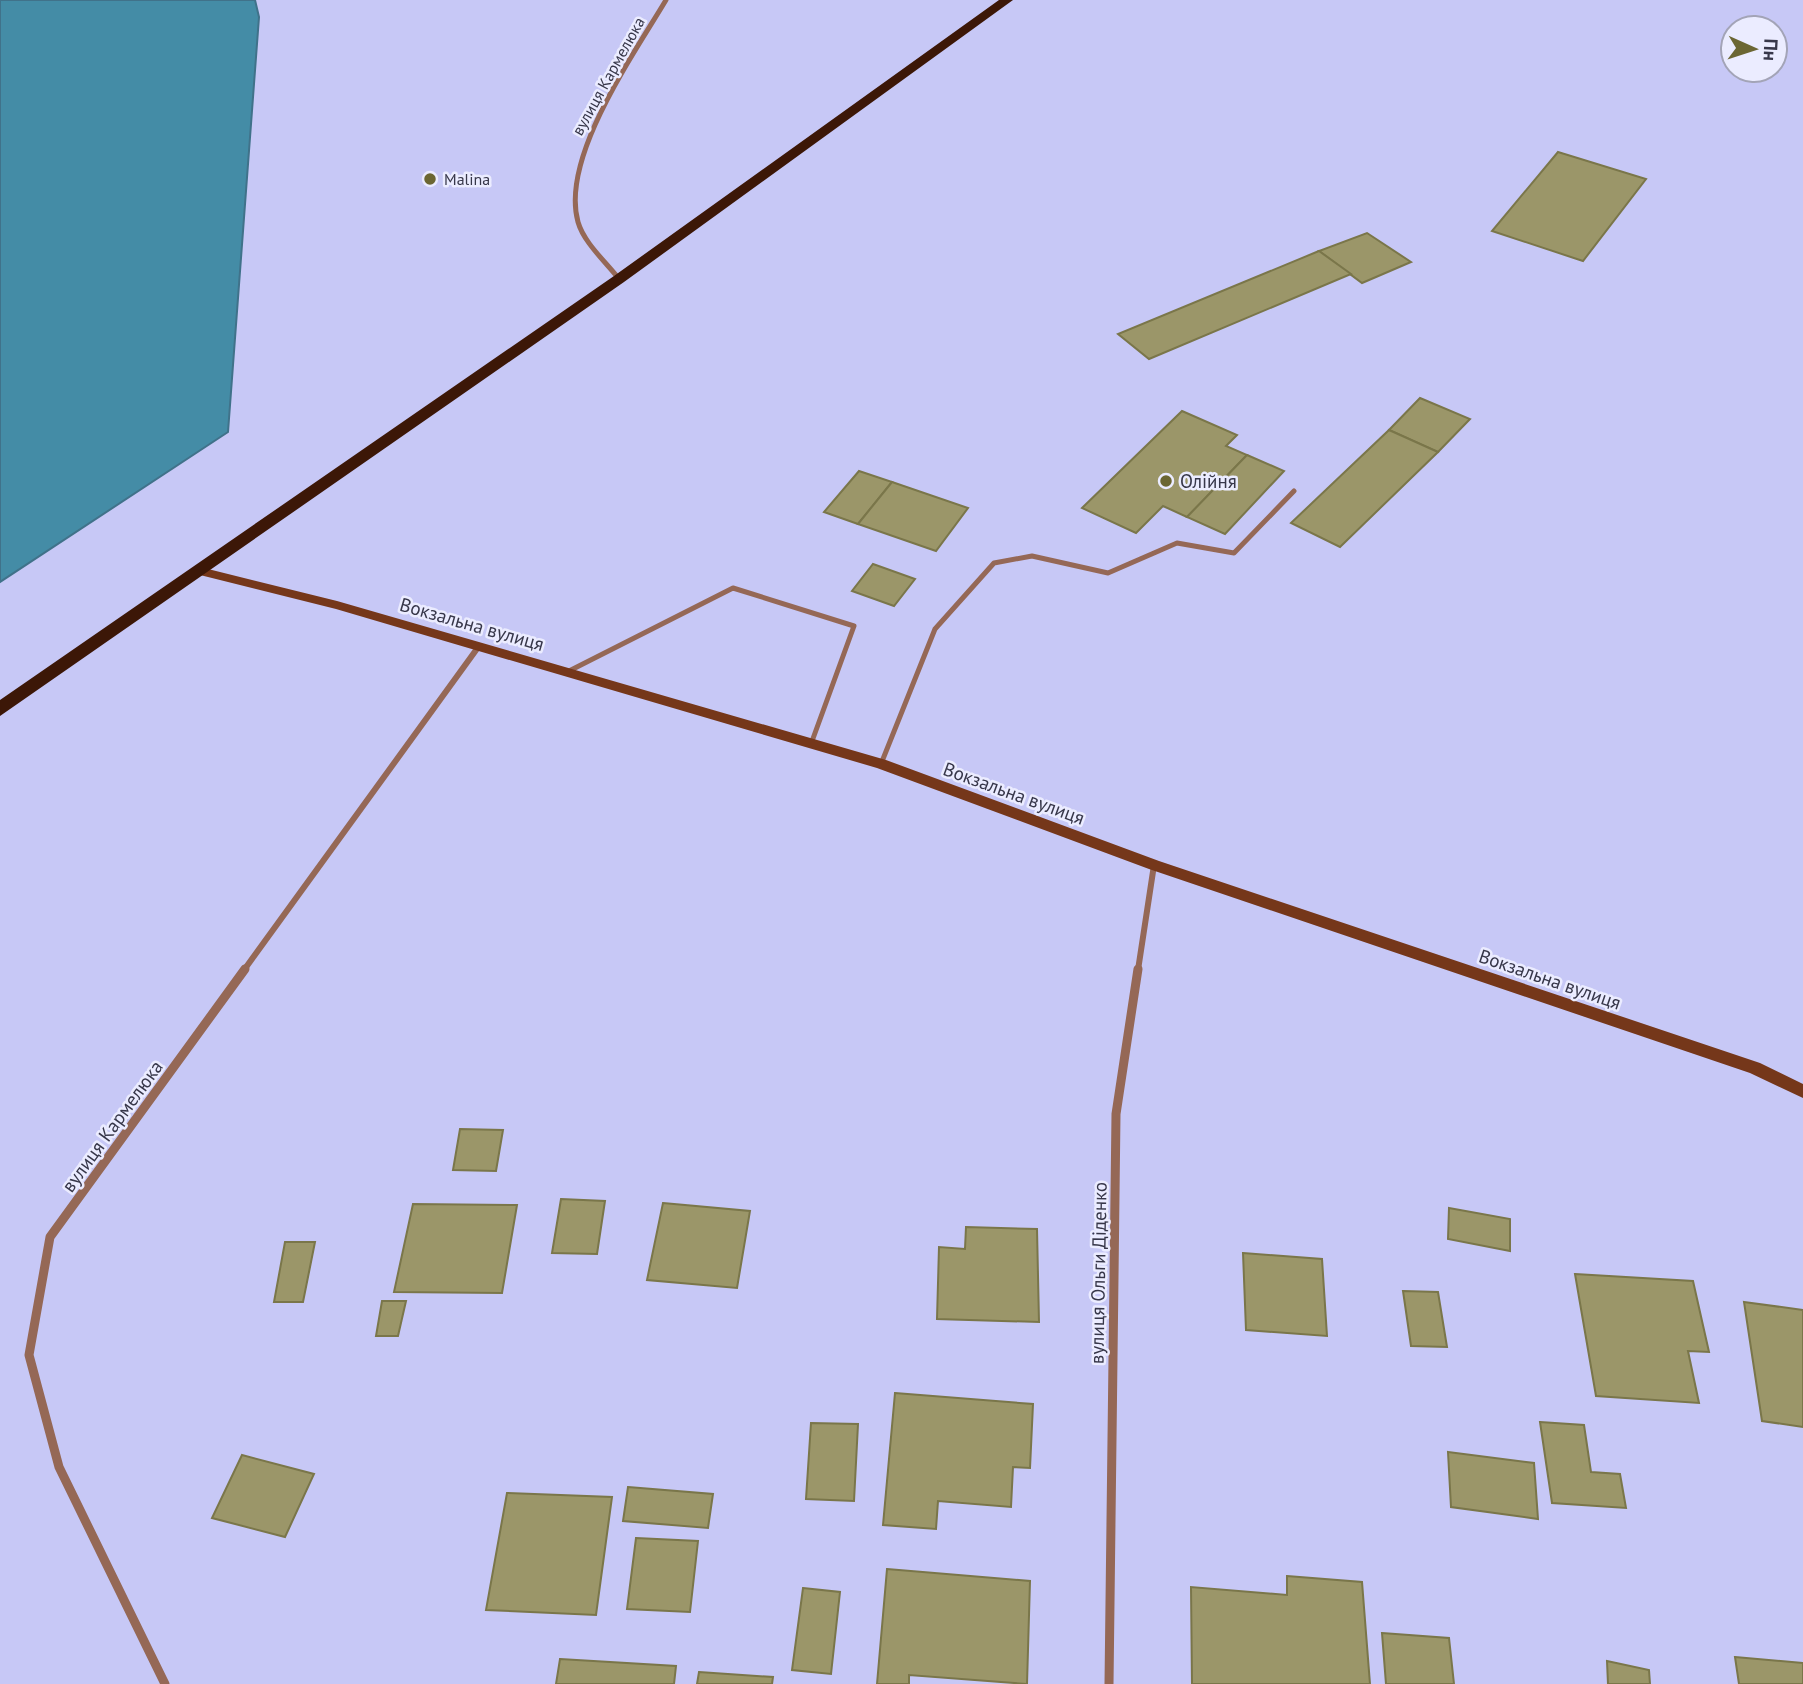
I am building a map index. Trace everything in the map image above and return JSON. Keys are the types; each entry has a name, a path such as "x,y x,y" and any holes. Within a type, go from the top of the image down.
{"highway":[{"path":"0,709 619,279 1007,0"}],"main road":[{"name":"Вокзальна вулиця","path":"200,570 337,605 881,764 1154,865 1742,1064 1803,1091"}],"street":[{"name":"вулиця Кармелюка","path":"619,279 578,223 573,186 587,140 666,0"},
{"name":"вулиця Кармелюка","path":"165,1684 59,1467 29,1355 50,1237 479,646"},
{"name":"вулиця Ольги Діденко","path":"1109,1684 1116,1114 1154,865"}],"lane":[{"path":"881,764 935,629 994,563 1032,556 1108,573 1177,543 1234,553 1294,491"},
{"path":"567,672 733,589 854,626 811,744"}],"water":[{"path":"0,0 255,0 259,17 228,432 0,582"}],"building":[{"path":"1558,152 1646,179 1583,261 1492,231"},
{"path":"1367,233 1411,262 1362,283 1319,251"},
{"path":"1319,251 1351,274 1149,359 1118,334"},
{"path":"1420,398 1470,419 1438,452 1389,430"},
{"name":"Олійня","path":"1182,411 1237,435 1226,446 1247,455 1187,517 1163,506 1136,533 1082,508"},
{"path":"1389,430 1438,452 1340,547 1291,523"},
{"path":"1247,455 1284,471 1225,534 1187,517"},
{"path":"859,471 892,482 858,524 824,512"},
{"path":"892,482 968,508 936,551 858,524"},
{"path":"873,564 915,579 894,606 852,591"},
{"path":"460,1129 503,1130 496,1171 453,1170"},
{"path":"561,1199 605,1201 597,1254 552,1253"},
{"path":"663,1203 750,1211 737,1288 647,1280"},
{"path":"413,1204 517,1205 502,1293 394,1292"},
{"path":"1449,1208 1510,1219 1510,1251 1448,1239"},
{"path":"966,1227 1037,1229 1039,1322 937,1319 939,1247 965,1249"},
{"path":"285,1242 315,1242 303,1302 274,1302"},
{"path":"1243,1253 1322,1259 1327,1336 1246,1330"},
{"path":"1575,1274 1693,1281 1709,1352 1688,1351 1699,1403 1596,1396"},
{"path":"1403,1291 1438,1292 1447,1347 1411,1346"},
{"path":"382,1301 406,1301 398,1336 376,1336"},
{"path":"1744,1302 1803,1310 1803,1427 1762,1421"},
{"path":"895,1393 1033,1404 1030,1468 1013,1467 1011,1507 938,1501 936,1529 883,1525"},
{"path":"1540,1422 1584,1425 1591,1472 1620,1474 1626,1508 1552,1503"},
{"path":"811,1423 858,1424 854,1501 806,1499"},
{"path":"1448,1452 1534,1463 1538,1519 1451,1507"},
{"path":"242,1455 314,1474 285,1537 212,1518"},
{"path":"628,1487 713,1494 708,1528 623,1521"},
{"path":"507,1493 612,1497 596,1615 486,1610"},
{"path":"636,1538 698,1541 690,1612 627,1609"},
{"path":"887,1569 1030,1581 1027,1684 909,1675 909,1684 877,1684"},
{"path":"1287,1576 1362,1582 1370,1684 1192,1684 1191,1587 1287,1595"},
{"path":"803,1588 840,1592 831,1674 792,1670"},
{"path":"1382,1633 1449,1638 1454,1684 1386,1684"},
{"path":"1735,1657 1803,1663 1803,1684 1739,1684"},
{"path":"560,1659 676,1666 674,1684 556,1684"},
{"path":"1607,1661 1649,1670 1650,1684 1608,1684"},
{"path":"699,1672 773,1677 772,1684 697,1684"}],"place":[{"name":"Malina","path":"430,179"},
{"name":"Олійня","path":"1166,481"}]}
